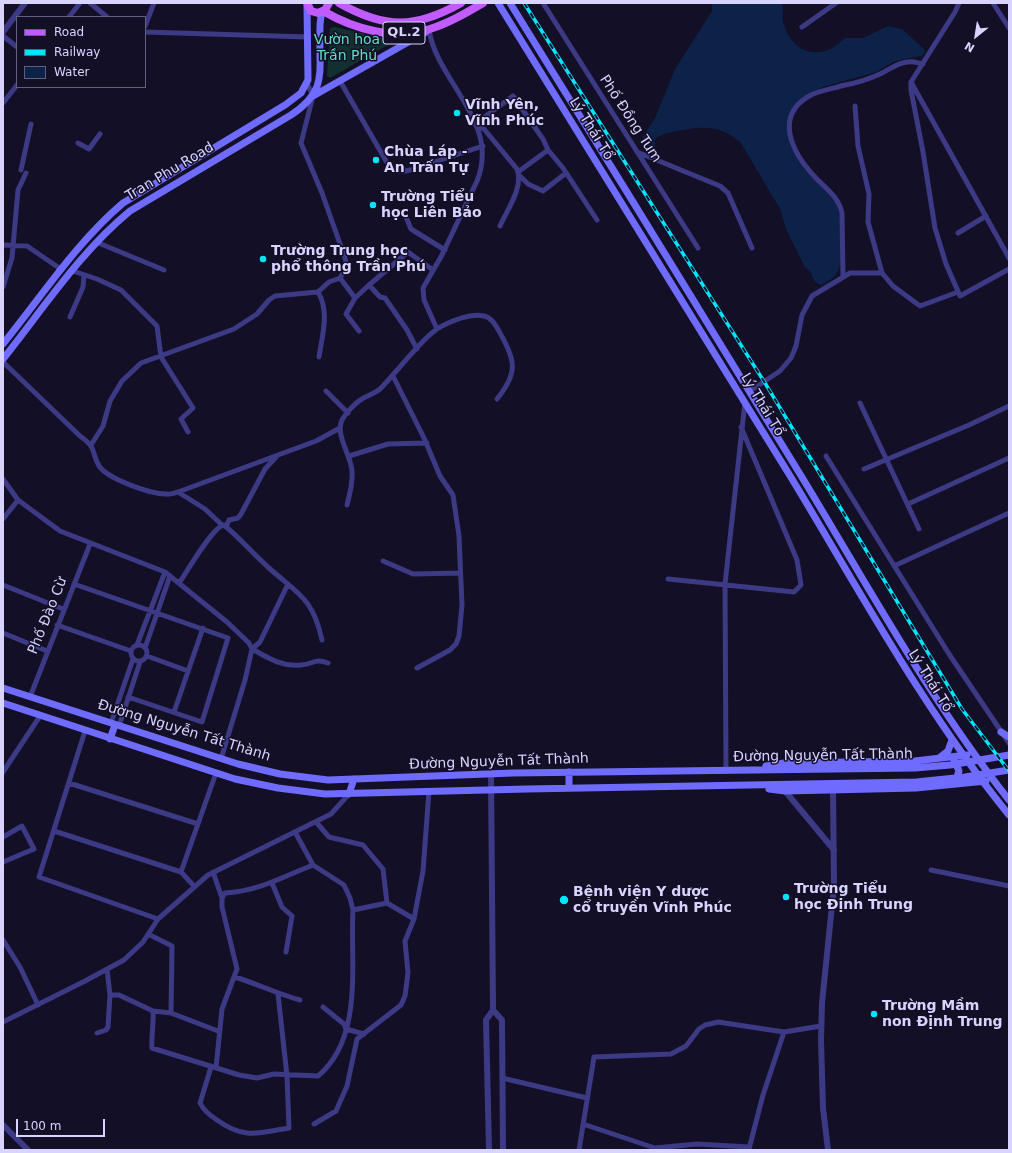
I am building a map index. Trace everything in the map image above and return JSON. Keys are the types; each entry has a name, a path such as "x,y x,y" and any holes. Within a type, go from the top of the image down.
{"main road":[{"name":"QL.2","path":"307,3 313,12 323,11 355,26 384,32 415,33 429,30 444,24 483,3"},
{"path":"307,3 307,83"},
{"path":"323,11 329,3"},
{"name":"QL.2","path":"339,3 368,18 401,22 425,20 461,3"},
{"name":"Lý Thái Tổ","path":"498,3 952,740 982,782 1009,815"},
{"name":"Lý Thái Tổ","path":"510,3 750,391 907,650 974,754 1009,800"},
{"name":"Tran Phu Road","path":"3,361 96,242 130,211 292,115 313,96 319,83 320,21 323,11"},
{"path":"313,96 429,30"},
{"name":"Tran Phu Road","path":"3,344 89,235 123,203 285,105 301,93 307,83"},
{"path":"721,363 729,358"},
{"path":"792,480 801,475"},
{"name":"Đường Nguyễn Tất Thành","path":"3,688 220,758 280,774 328,780 569,772 915,768 1009,755"},
{"name":"Đường Nguyễn Tất Thành","path":"3,703 216,773 278,788 325,794 916,782 965,778 1009,770"},
{"path":"110,739 115,725"},
{"path":"1001,732 1009,737"},
{"path":"936,759 948,751 952,740"},
{"path":"744,770 784,764 915,761 974,754"},
{"path":"950,757 956,763 959,771 958,777 953,785"},
{"path":"569,772 569,788"},
{"path":"349,794 354,779"},
{"path":"745,786 785,791 916,788 994,780"},
{"path":"966,784 980,787 992,795"}],"street":[{"path":"3,32 25,3"},
{"path":"70,16 80,3"},
{"path":"90,3 106,16"},
{"path":"146,23 154,3"},
{"name":"Phố Đồng Tum","path":"543,3 698,248"},
{"path":"802,27 836,3"},
{"path":"959,3 955,12 911,82 911,90 935,228 946,264 959,294"},
{"path":"993,3 1009,28"},
{"path":"429,30 433,47 471,113 483,146 480,173 445,250 423,288 424,300 437,329"},
{"path":"146,32 308,37"},
{"path":"3,36 16,46"},
{"path":"843,277 841,207 833,193 815,177 796,151 790,133 791,117 799,104 814,94 867,79 901,63 908,62 923,64"},
{"path":"340,81 386,161 391,167 398,171 402,172 410,170 483,146"},
{"path":"911,82 1009,258"},
{"path":"91,444 103,426 110,401 122,381 141,363 161,357 239,327 257,314 269,300 275,296 318,292 329,282 340,278 347,266 345,258 322,193 301,143 313,96 307,83"},
{"path":"3,103 16,85"},
{"path":"475,124 513,96 543,139 548,150 566,173 597,220"},
{"path":"855,106 858,146 869,194 868,222 882,273 893,286 920,306 959,294 1009,269"},
{"path":"3,287 12,258 18,190 24,172 31,124"},
{"path":"475,124 484,129 528,184 543,191 566,173"},
{"path":"78,143 89,149 100,134"},
{"path":"500,226 516,191 519,174 548,150"},
{"path":"637,152 720,186 728,193 752,248"},
{"path":"958,233 986,216"},
{"path":"406,217 412,229 445,250"},
{"path":"96,242 164,270"},
{"path":"3,245 27,246 62,270"},
{"path":"359,331 346,314 355,298 408,252 433,270"},
{"path":"73,271 121,290 157,326 161,357 193,408 182,419 188,432"},
{"path":"750,391 780,371 791,358 796,346 802,314 812,296 850,273 882,273"},
{"path":"70,317 83,287 84,275"},
{"path":"340,278 355,298"},
{"path":"369,285 380,297 385,298 407,330 417,349"},
{"path":"318,292 323,300 324,314 319,357"},
{"path":"347,505 352,484 349,456 340,428 342,420 361,399 373,395 393,376 437,329 448,323 473,316 484,316 496,325 510,350 513,360 508,385 497,399"},
{"path":"3,361 80,436 91,444 99,466 109,476 154,492 167,494 178,492 316,441 340,428"},
{"path":"393,376 427,443 440,476 453,496 459,536 462,605 461,629 456,644 442,655 417,668"},
{"path":"326,391 348,413"},
{"path":"726,770 725,584 741,426 745,402"},
{"path":"860,403 919,529"},
{"path":"864,469 969,425 1009,406"},
{"path":"668,579 794,592 801,585 797,560 741,426"},
{"path":"349,456 388,444 427,443"},
{"path":"179,583 209,538 230,520 238,518 266,469 276,456"},
{"path":"826,456 949,654 1009,742"},
{"path":"908,504 1009,458"},
{"path":"3,479 18,500 60,531 165,572 227,622 249,643 252,649 272,660 287,665 302,665 319,660 328,663"},
{"path":"178,492 204,509 269,568 299,592 314,612 322,640"},
{"path":"3,519 18,500"},
{"path":"894,566 1009,513"},
{"name":"Phố Đào Cừ","path":"30,697 90,544"},
{"path":"383,560 413,574 460,573"},
{"path":"131,651 137,645 165,572"},
{"path":"147,656 145,648 170,576"},
{"path":"74,584 150,612 203,628 228,638 202,722 128,697"},
{"path":"220,758 245,680 252,649 260,642 288,584"},
{"path":"3,585 64,609"},
{"path":"57,625 131,651"},
{"path":"174,712 203,628"},
{"path":"3,633 47,651"},
{"path":"137,645 145,648"},
{"path":"115,725 133,659 131,651"},
{"path":"147,656 188,671"},
{"path":"115,725 128,697 140,662 147,656"},
{"path":"133,659 140,662"},
{"path":"3,772 40,716"},
{"path":"85,731 39,877 158,918"},
{"path":"182,872 216,773"},
{"path":"490,1150 486,1020 493,1010 491,774"},
{"path":"69,783 198,824"},
{"path":"828,1150 823,1108 821,1026 834,886 833,790"},
{"path":"314,1124 336,1111 347,1086 357,1039 401,1005 408,973 406,941 414,919 423,871 429,791"},
{"path":"785,791 834,850"},
{"path":"3,1022 124,960 143,942 158,918 194,886 213,872 331,814 349,794"},
{"path":"316,822 329,837 363,846 383,870 387,903"},
{"path":"3,837 22,826 34,850 3,862"},
{"path":"54,831 182,872 194,886"},
{"path":"152,1012 154,1021 151,1036 152,1048 239,1075 257,1078 274,1074 287,1076 302,1074 318,1076 336,1055 346,1028 353,1000 353,910 350,898 344,885 313,866 295,832"},
{"path":"222,898 225,893 246,891 272,883 313,866"},
{"path":"931,870 1009,886"},
{"path":"213,872 222,898 222,907 237,969 222,1009 218,1031 220,1043 200,1102 204,1111 229,1128 247,1135 289,1128 287,1076 278,994"},
{"path":"272,883 282,907 292,916 286,952"},
{"path":"353,910 387,903 414,919"},
{"path":"148,934 172,946 171,1013"},
{"path":"3,940 20,967 38,1005"},
{"path":"96,1033 106,1030 108,1027 110,995 107,969"},
{"path":"235,977 278,994 300,1000"},
{"path":"110,995 119,995 152,1012 171,1013 218,1031"},
{"path":"323,1007 344,1024 346,1028 364,1034"},
{"path":"493,1010 502,1020 503,1150"},
{"path":"579,1150 594,1057 671,1054 686,1046 696,1033 705,1025 718,1022 784,1032 821,1026"},
{"path":"583,1124 655,1148 698,1144 749,1148 763,1095 784,1032"},
{"path":"502,1078 588,1098"},
{"path":"3,1124 28,1150"}],"green space":[{"name":"Vườn hoa Trần Phú","path":"335,27 392,40 393,42 330,78 327,76 330,28"}],"water":[{"path":"712,3 782,3 783,22 789,35 802,49 810,52 828,50 845,38 863,38 888,26 902,29 924,49 925,53 921,56 895,61 876,72 823,87 800,99 791,109 788,122 790,146 805,170 836,202 840,214 840,266 829,281 821,285 815,282 810,271 805,267 786,229 780,209 741,143 734,137 711,128 696,128 672,132 655,139 655,156 652,155 641,140 655,118 675,69 712,11"}],"railway":[{"path":"524,3 765,383 962,709 1009,771"}],"place":[{"name":"Vĩnh Yên, Vĩnh Phúc","path":"457,113"},
{"name":"Chùa Láp - An Trấn Tự","path":"376,160"},
{"name":"Trường Tiểu học Liên Bảo","path":"373,205"},
{"name":"Trường Trung học phổ thông Trần Phú","path":"263,259"},
{"name":"Trường Tiểu học Định Trung","path":"786,897"},
{"name":"Bệnh viện Y dược cổ truyền Vĩnh Phúc","path":"564,900"},
{"name":"Trường Mầm non Định Trung","path":"874,1014"}]}
